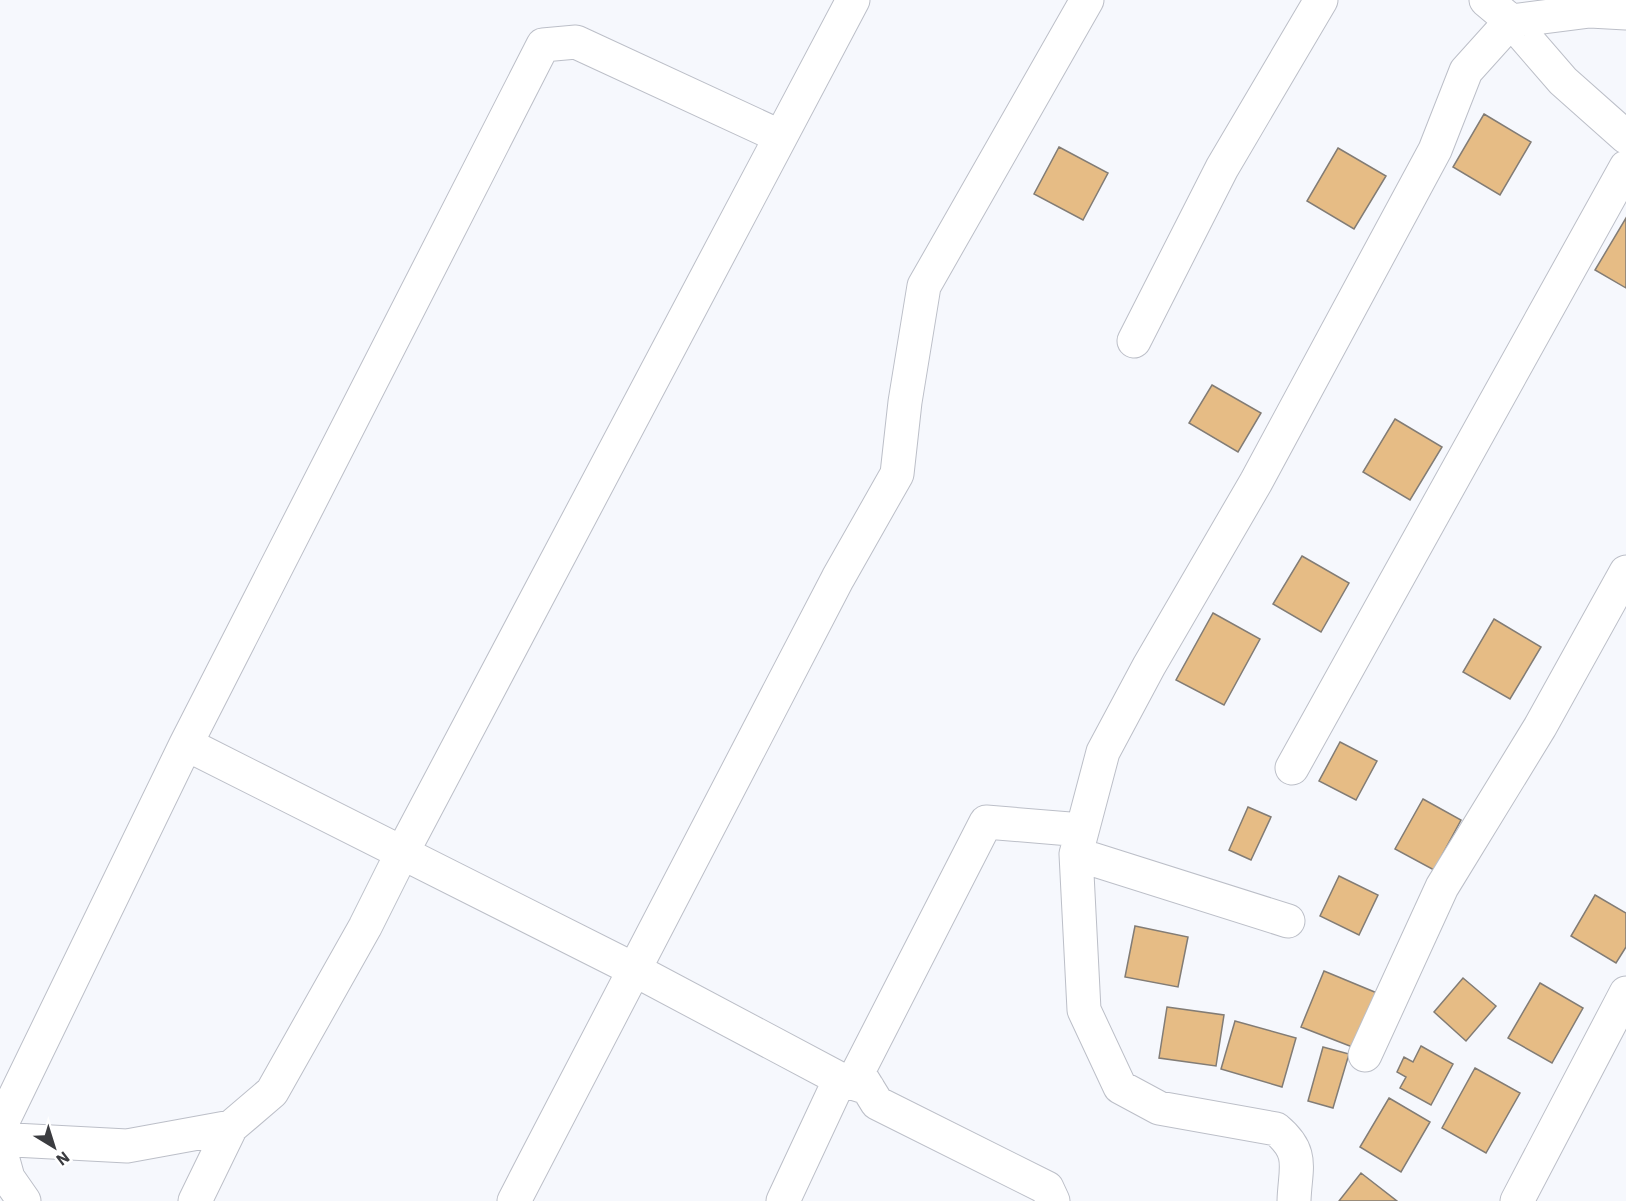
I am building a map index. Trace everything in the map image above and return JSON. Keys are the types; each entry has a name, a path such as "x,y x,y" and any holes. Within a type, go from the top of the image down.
{"street":[{"path":"195,1201 231,1127 272,1092 360,937 779,136 853,0"},
{"path":"514,1201 838,578 897,474 905,402 924,286 1087,0"},
{"path":"1134,341 1222,168 1321,0"},
{"path":"1486,0 1511,21 1563,81 1626,137"},
{"path":"1294,1201 1298,1154 1290,1140 1276,1129 1159,1108 1119,1087 1084,1010 1079,842 1103,752 1149,666 1256,482 1423,171 1466,71 1511,21 1590,11 1626,13"},
{"path":"0,1127 186,744 543,45 576,42 779,136"},
{"path":"1292,768 1626,167"},
{"path":"1365,1055 1442,887 1540,727 1626,572"},
{"path":"186,744 633,969 854,1084 877,1103 1047,1188 1053,1201"},
{"path":"783,1201 854,1084 858,1072 986,822 1079,842 1288,921"},
{"path":"1517,1201 1626,993"},
{"path":"0,1136 14,1140 127,1146 231,1127"},
{"path":"0,1149 8,1178 24,1201"}],"building":[{"path":"1484,114 1531,142 1500,195 1453,167"},
{"path":"1059,147 1108,173 1083,220 1034,194"},
{"path":"1338,148 1386,176 1354,229 1307,201"},
{"path":"1626,218 1626,288 1595,270"},
{"path":"1212,385 1261,413 1238,452 1189,423"},
{"path":"1395,419 1442,447 1410,500 1363,472"},
{"path":"1302,556 1349,583 1321,632 1273,604"},
{"path":"1213,613 1260,639 1224,705 1176,680"},
{"path":"1494,619 1541,647 1510,699 1463,672"},
{"path":"1340,742 1377,761 1356,800 1319,781"},
{"path":"1423,799 1461,820 1434,870 1395,849"},
{"path":"1248,807 1271,817 1251,860 1229,850"},
{"path":"1339,876 1378,895 1359,935 1320,916"},
{"path":"1595,895 1626,913 1626,947 1616,963 1571,936"},
{"path":"1135,926 1188,937 1178,987 1125,977"},
{"path":"1324,971 1377,993 1355,1048 1301,1027"},
{"path":"1463,978 1496,1006 1466,1041 1434,1012"},
{"path":"1540,983 1583,1008 1552,1063 1508,1038"},
{"path":"1167,1007 1224,1015 1216,1066 1159,1058"},
{"path":"1235,1021 1296,1038 1282,1087 1221,1069"},
{"path":"1421,1046 1453,1064 1431,1105 1400,1088 1406,1077 1397,1072 1404,1057 1413,1062"},
{"path":"1323,1047 1349,1054 1333,1108 1308,1101"},
{"path":"1475,1068 1520,1093 1486,1153 1442,1128"},
{"path":"1389,1098 1430,1122 1401,1172 1360,1147"},
{"path":"1361,1173 1397,1201 1339,1201"}]}
